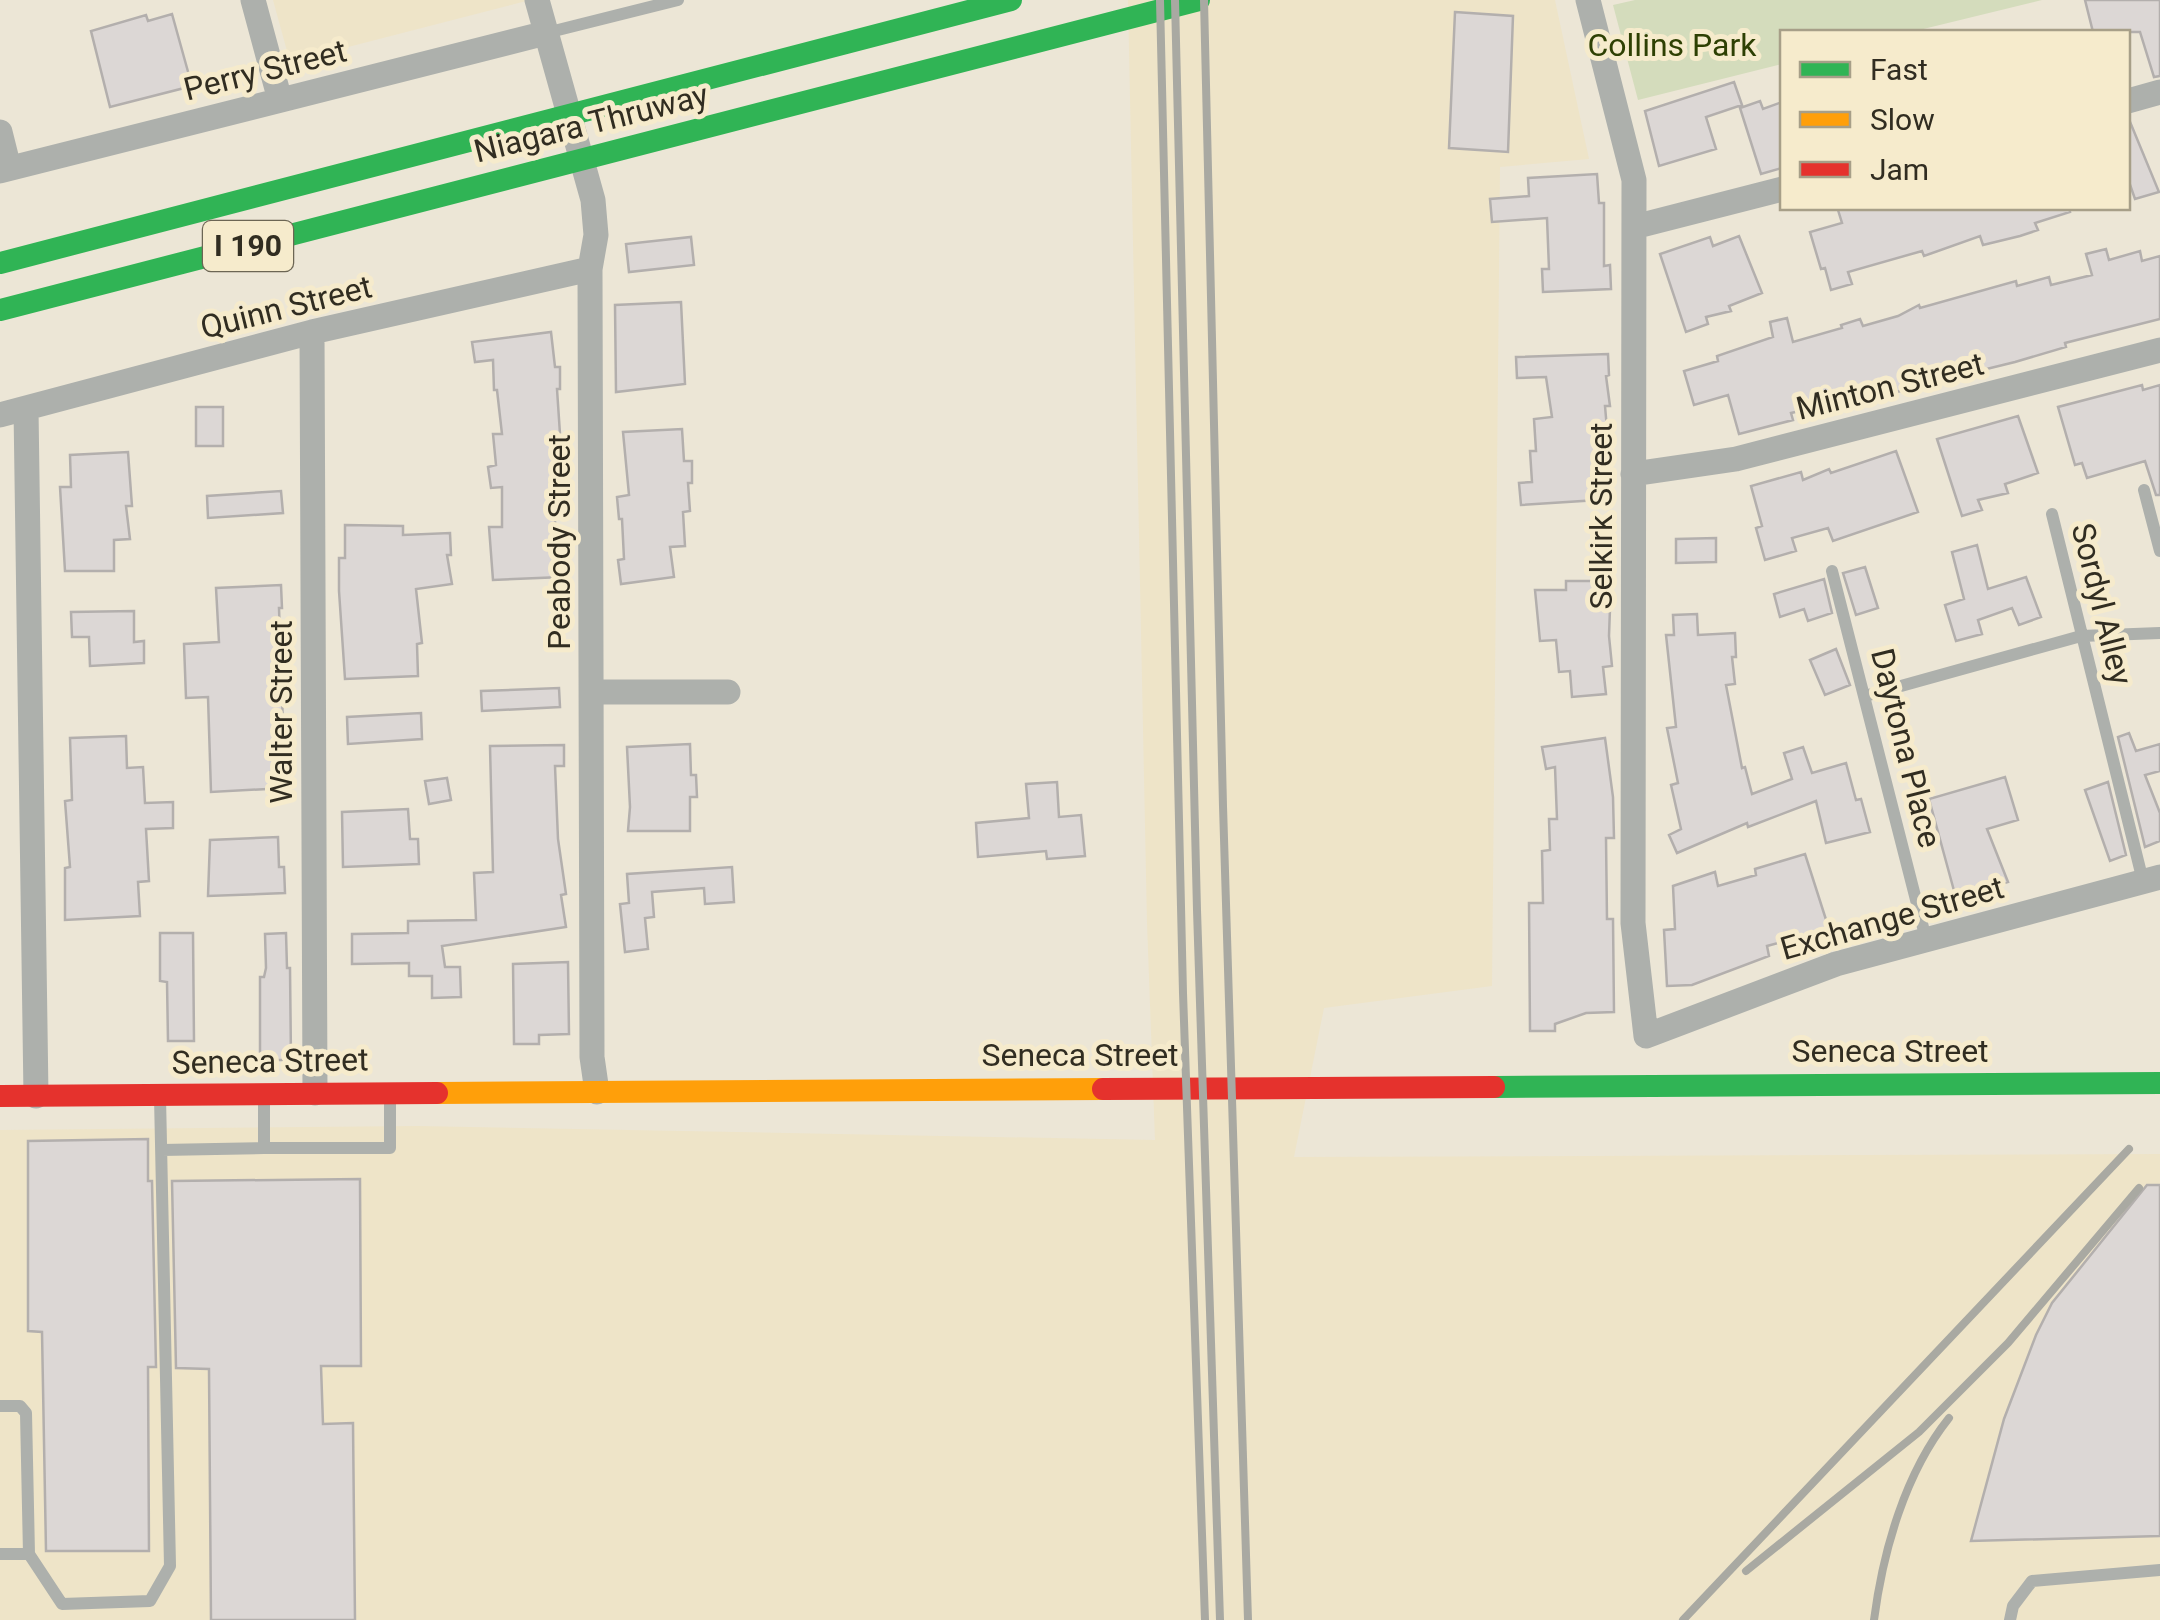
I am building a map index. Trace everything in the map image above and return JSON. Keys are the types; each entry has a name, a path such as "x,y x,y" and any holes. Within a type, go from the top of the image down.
{"main road":[{"name":"Niagara Thruway","path":"0,263 1011,0"},
{"name":"Niagara Thruway","path":"0,310 1199,0"},
{"name":"Seneca Street","path":"0,1096 2160,1083"}],"street":[{"path":"253,0 280,100"},
{"name":"Peabody Street","path":"537,0 593,200 596,234 590,269 592,1057 597,1092"},
{"name":"Selkirk Street","path":"1588,0 1634,180 1633,923 1646,1036"},
{"name":"Perry Street","path":"5,169 546,33"},
{"path":"2130,100 2160,92"},
{"path":"0,132 5,169"},
{"path":"1634,227 1780,190"},
{"name":"Quinn Street","path":"0,416 312,332 590,269"},
{"name":"Walter Street","path":"312,332 316,1092"},
{"name":"Minton Street","path":"1633,474 1736,459 2160,350"},
{"path":"26,409 36,1096"},
{"path":"592,692 728,692"},
{"name":"Exchange Street","path":"1646,1036 1836,964 2152,879"}],"lane":[{"path":"546,33 678,0"},
{"path":"2144,490 2160,551"},
{"name":"Sordyl Alley","path":"2052,514 2081,636 2152,879"},
{"name":"Daytona Place","path":"1832,571 1926,939"},
{"path":"1865,696 2081,636 2160,634"},
{"path":"162,1150 390,1148 390,1092"},
{"path":"264,1093 264,1148"},
{"path":"0,1406 20,1406 26,1413 29,1554 62,1604 150,1601 170,1566 160,1094"},
{"path":"0,1554 29,1554"},
{"path":"2010,1620 2012,1606 2032,1581 2160,1570"}],"shaded area":[{"path":"273,0 530,0 290,62"},
{"path":"1128,0 1555,0 1589,159 1500,167 1492,986 1324,1008 1294,1157 2160,1154 2160,1620 0,1620 0,1130 417,1126 1155,1140"}],"green space":[{"name":"Collins Park","path":"1635,0 2042,0 1919,30 1780,30 1780,64 1638,100 1613,5"}],"building":[{"path":"2085,0 2160,0 2160,76 2154,77 2140,32 2092,30"},
{"path":"1455,12 1513,16 1508,152 1449,148"},
{"path":"172,14 192,86 110,107 91,31 146,15 148,21"},
{"path":"1734,82 1742,105 1706,117 1716,149 1659,166 1645,111"},
{"path":"1760,101 1763,109 1780,103 1780,169 1761,174 1740,108"},
{"path":"2130,122 2159,192 2135,199 2130,185"},
{"path":"1597,174 1599,203 1604,203 1604,266 1610,265 1611,289 1543,292 1542,269 1549,269 1547,218 1492,222 1490,199 1529,196 1528,178"},
{"path":"1838,210 2070,212 2035,223 2038,230 2020,236 1983,245 1980,236 1924,256 1922,251 1848,272 1852,284 1831,290 1810,232 1842,223"},
{"path":"1739,236 1762,293 1729,306 1731,311 1706,317 1708,324 1686,332 1660,254 1710,237 1713,246"},
{"path":"691,237 694,265 629,272 626,244"},
{"path":"2106,249 2109,260 2140,251 2142,261 2160,256 2160,319 1894,393 1893,387 1834,410 1832,404 1791,413 1793,420 1739,434 1728,395 1694,405 1684,371 1773,337 1770,322 1787,318 1793,342 1860,319 1863,326 1919,305 1920,308 2016,281 2017,286 2049,277 2051,285 2092,275 2086,254"},
{"path":"681,302 685,384 616,392 615,305"},
{"path":"551,332 555,367 560,367 557,389 561,449 551,450 555,556 561,555 562,577 493,580 489,527 502,527 502,487 491,488 488,467 496,465 493,434 502,434 493,360 475,362 472,342"},
{"path":"1608,354 1610,406 1605,406 1613,499 1521,505 1519,483 1532,482 1530,451 1536,451 1534,419 1552,417 1546,377 1517,378 1516,357"},
{"path":"2142,385 2143,390 2160,385 2160,495 2156,495 2145,461 2087,478 2082,463 2075,465 2058,407"},
{"path":"196,407 223,407 223,446 196,446"},
{"path":"2018,416 2038,473 2005,484 2008,493 1978,500 1982,510 1962,516 1937,439"},
{"path":"682,429 684,461 692,461 692,483 688,483 690,511 683,512 685,546 670,547 674,577 621,584 618,560 624,559 617,497 629,495 623,432"},
{"path":"1896,451 1918,512 1833,541 1828,528 1792,538 1796,551 1765,560 1756,528 1762,526 1751,486 1801,472 1803,480"},
{"path":"128,452 132,506 126,506 130,539 114,540 114,571 65,571 60,487 71,487 70,455"},
{"path":"281,491 283,513 208,518 207,496"},
{"path":"345,525 403,526 403,535 450,533 451,555 447,555 452,584 416,589 422,643 417,644 418,676 345,679 339,558 345,558"},
{"path":"1716,538 1716,562 1676,563 1676,539"},
{"path":"1977,545 1988,589 2026,577 2041,617 2019,625 2012,608 1978,620 1982,634 1956,641 1945,605 1964,599 1952,552"},
{"path":"1865,567 1878,608 1856,615 1843,573"},
{"path":"1824,579 1832,613 1808,621 1804,609 1780,617 1774,594"},
{"path":"1566,581 1611,581 1612,666 1603,667 1606,694 1572,697 1570,671 1559,672 1556,640 1540,641 1535,590 1566,590"},
{"path":"281,585 283,726 277,726 278,768 284,766 286,788 211,792 208,697 186,698 184,644 219,642 216,588"},
{"path":"134,611 134,642 144,641 144,663 90,666 89,637 72,637 71,612"},
{"path":"1697,614 1698,635 1735,633 1735,684 1726,685 1742,768 1745,767 1752,794 1792,779 1784,753 1803,747 1812,773 1846,763 1870,832 1826,843 1816,801 1748,827 1747,823 1677,853 1669,835 1681,829 1671,785 1678,783 1667,728 1676,727 1666,635 1674,635 1673,615"},
{"path":"1836,649 1850,685 1825,695 1810,660"},
{"path":"559,688 560,707 482,711 481,691"},
{"path":"421,713 422,739 348,744 347,717"},
{"path":"2129,733 2136,751 2160,744 2160,771 2145,775 2160,813 2160,841 2145,847 2118,737"},
{"path":"126,736 127,768 143,767 145,803 173,802 173,828 146,829 149,881 138,882 140,916 65,920 65,868 70,867 65,801 72,800 70,738"},
{"path":"1605,738 1613,797 1614,838 1606,838 1607,919 1613,919 1614,1012 1586,1013 1555,1024 1555,1031 1530,1031 1529,903 1543,903 1542,851 1550,850 1549,819 1557,819 1555,767 1546,769 1542,747"},
{"path":"690,744 691,775 696,775 697,797 690,797 690,831 628,831 627,747"},
{"path":"564,745 564,766 555,766 566,927 442,946 445,967 460,967 461,997 432,998 432,976 409,976 409,963 352,964 352,934 408,933 408,921 476,920 474,873 493,872 490,746"},
{"path":"2005,777 2018,820 1987,829 2008,882 1956,898 1929,799"},
{"path":"447,778 451,800 429,804 425,781"},
{"path":"1057,782 1059,817 1081,815 1085,856 1047,859 1046,851 978,857 976,823 1029,818 1026,784"},
{"path":"2108,782 2126,855 2110,861 2085,790"},
{"path":"408,809 410,839 418,839 419,864 343,867 342,812"},
{"path":"278,837 285,893 208,896 210,840"},
{"path":"1805,854 1829,929 1767,946 1769,956 1692,985 1667,986 1664,930 1675,929 1673,886 1715,872 1718,886 1756,875 1755,869"},
{"path":"732,867 734,902 705,904 704,888 652,892 654,917 645,918 648,949 625,952 620,904 629,903 627,874"},
{"path":"160,933 193,933 194,1041 168,1041 167,982 160,981"},
{"path":"286,933 291,1060 260,1060 260,977 264,977 266,968 265,934"},
{"path":"568,962 569,1034 539,1035 539,1044 514,1044 513,964"},
{"path":"148,1139 156,1367 148,1367 149,1551 46,1551 42,1332 28,1331 28,1141"},
{"path":"360,1179 361,1366 321,1366 323,1424 353,1423 355,1620 211,1620 209,1369 176,1368 172,1181"},
{"path":"2147,1185 2160,1185 2160,1536 1971,1541 2004,1419 2036,1335 2052,1303"}],"railway":[{"path":"1160,0 1183,993 1205,1620"},
{"path":"1175,0 1197,910 1220,1620"},
{"path":"1204,0 1248,1620"},
{"path":"1683,1620 2129,1149"},
{"path":"1746,1571 1919,1432 2008,1343 2139,1188"},
{"path":"1874,1620 1898,1514 1920,1463 1949,1418"}],"traffic: fast":[{"path":"0,263 1011,0"},
{"path":"0,310 1199,0"},
{"path":"1494,1087 2160,1083"}],"traffic: slow":[{"path":"437,1093 1103,1089"}],"traffic: jam":[{"path":"1103,1089 1494,1087"},
{"path":"0,1096 437,1093"}]}
